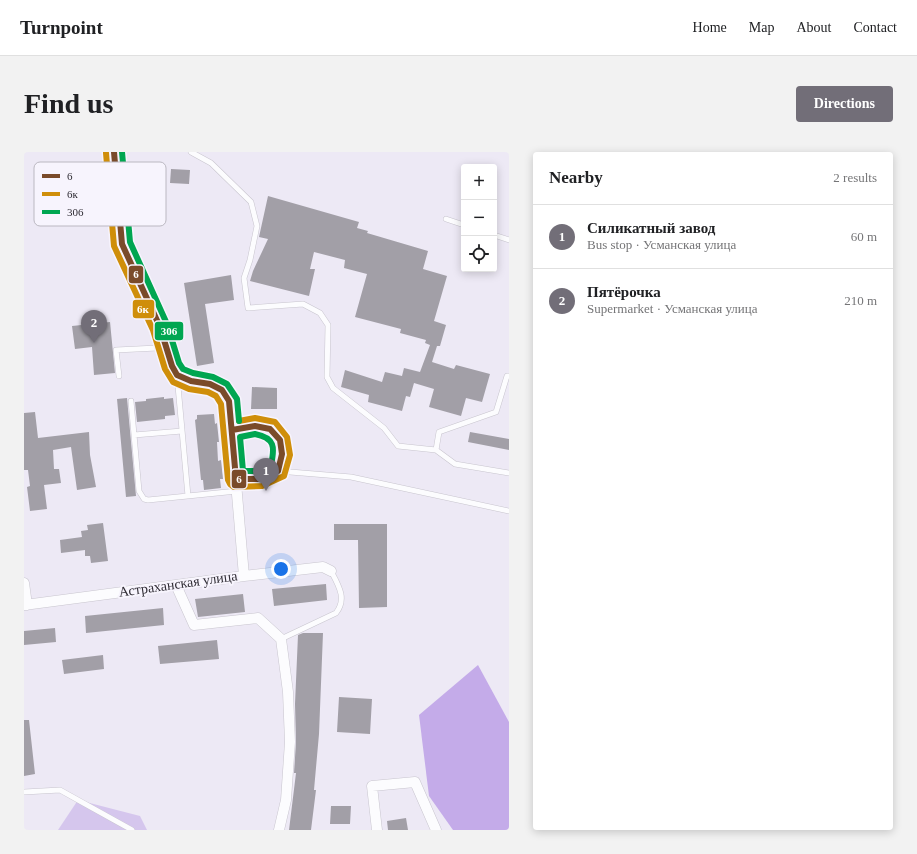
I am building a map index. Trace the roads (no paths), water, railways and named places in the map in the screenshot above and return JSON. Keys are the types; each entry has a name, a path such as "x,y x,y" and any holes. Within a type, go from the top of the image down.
{"street":[{"path":"114,152 115,162"},
{"path":"120,226 122,244 160,327 172,366 177,375 191,382 210,384 222,390 230,401 244,576"},
{"path":"232,430 255,426 270,429 280,440 282,454 278,471 259,479 236,479"},
{"name":"Астраханская улица","path":"25,605 323,567 331,571"},
{"path":"24,583 25,605"},
{"path":"176,585 194,625 258,618 281,639 288,692 290,742 286,800 279,830"},
{"path":"377,830 372,786 415,782 436,830"}],"lane":[{"path":"191,152 211,163 251,202 257,226 250,260 244,278 248,308 304,304 320,313 328,325 327,377 333,388 384,428 398,446 436,450 455,464 509,473"},
{"path":"446,219 461,224"},
{"path":"497,236 509,240"},
{"path":"119,376 116,350 166,347"},
{"path":"177,375 188,496"},
{"path":"436,450 438,432 496,412 507,376 509,376"},
{"path":"131,401 140,491 144,499 148,500 237,491"},
{"path":"134,435 182,431"},
{"path":"278,471 351,477 509,511"},
{"path":"281,639 336,613 341,606 341,590 331,571"},
{"path":"24,792 60,790 132,830"}],"place":[{"name":"Пятёрочка","path":"94,343"},
{"name":"Силикатный завод","path":"266,491"}]}
